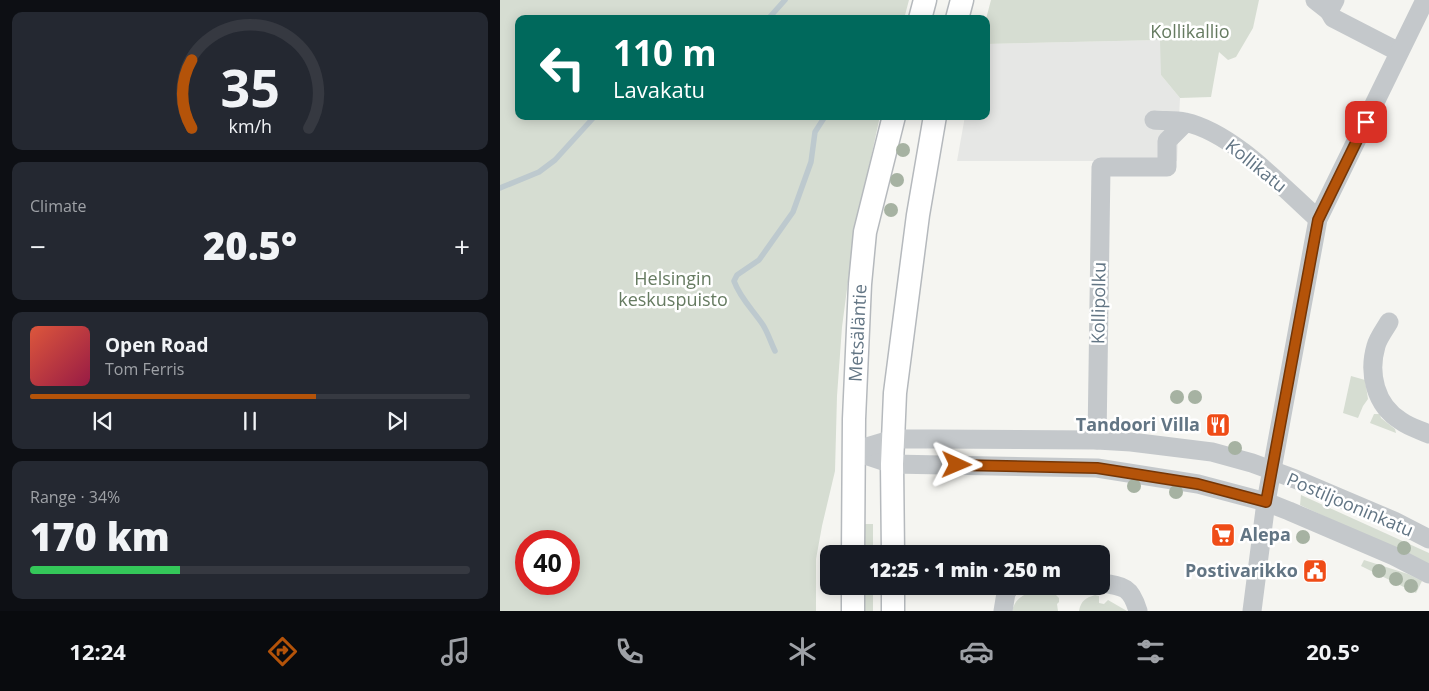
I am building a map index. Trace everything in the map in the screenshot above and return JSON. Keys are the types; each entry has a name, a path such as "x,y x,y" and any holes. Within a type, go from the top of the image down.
{"main road":[{"path":"921,15 925,0"},
{"path":"958,15 962,0"},
{"name":"Metsäläntie","path":"853,545 853,451 857,322 865,232 893,120"},
{"path":"893,545 892,464 895,393 900,343 923,179 934,120"},
{"path":"853,595 853,611"},
{"path":"893,595 893,611"}],"street":[{"path":"1252,611 1266,502 1318,220 1425,0"},
{"path":"1326,4 1333,18 1399,52"},
{"name":"Kollikatu","path":"1154,120 1185,122 1227,140 1259,166 1318,220"},
{"name":"Kollipolku","path":"1097,440 1101,167 1166,167 1167,141 1185,122"},
{"path":"1389,322 1376,344 1373,360 1372,372 1378,395 1384,405 1400,421 1429,434"},
{"name":"Postiljooninkatu","path":"853,451 893,439 1097,440 1131,442 1212,452 1247,461 1295,479 1359,506 1429,539"},
{"name":"Postiljooninkatu","path":"853,451 892,464 1097,468 1198,484 1266,502 1347,534 1429,574"},
{"path":"1110,584 1121,586 1130,592 1138,611"},
{"path":"1003,611 1006,595"}],"shaded area":[{"path":"1161,40 1161,75 1180,98 1177,161 957,161 964,120 990,120 990,44"}],"green space":[{"name":"Helsingin keskuspuisto","path":"500,0 909,0 905,15 515,15 515,120 879,120 854,236 842,327 837,396 835,471 816,559 816,611 500,611"},
{"name":"Kollikallio","path":"991,0 1259,0 1253,28 1236,57 1228,60 1219,52 1211,97 1180,98 1161,75 1160,40 990,44 990,15 987,15"},
{"path":"1351,376 1365,380 1368,399 1358,418 1343,413"},
{"path":"1374,414 1380,414 1381,418 1395,429 1396,433 1370,423"},
{"path":"1301,495 1429,553 1429,565 1300,505"},
{"path":"863,524 873,524 873,545 863,545"},
{"path":"1364,560 1408,574 1422,581 1416,593 1361,566"},
{"path":"863,595 873,595 873,611 863,611"},
{"path":"1025,595 1056,595 1059,598 1057,604 1058,611 1012,611 1019,598"},
{"path":"1099,596 1099,603 1104,604 1108,600 1127,611 1079,611 1084,600 1089,597"}],"waterway":[{"path":"772,15 785,0"},
{"path":"500,188 539,172 555,160 591,120"},
{"path":"775,351 763,325 743,298 734,281 737,275 759,260 793,212 811,162 815,132 823,120"}],"place":[{"name":"Tandoori Villa","path":"1218,425"},
{"name":"Alepa","path":"1223,535"},
{"name":"Postivarikko","path":"1315,571"}],"route":[{"path":"957,465 1097,468 1198,484 1266,502 1318,220 1366,122"}]}
